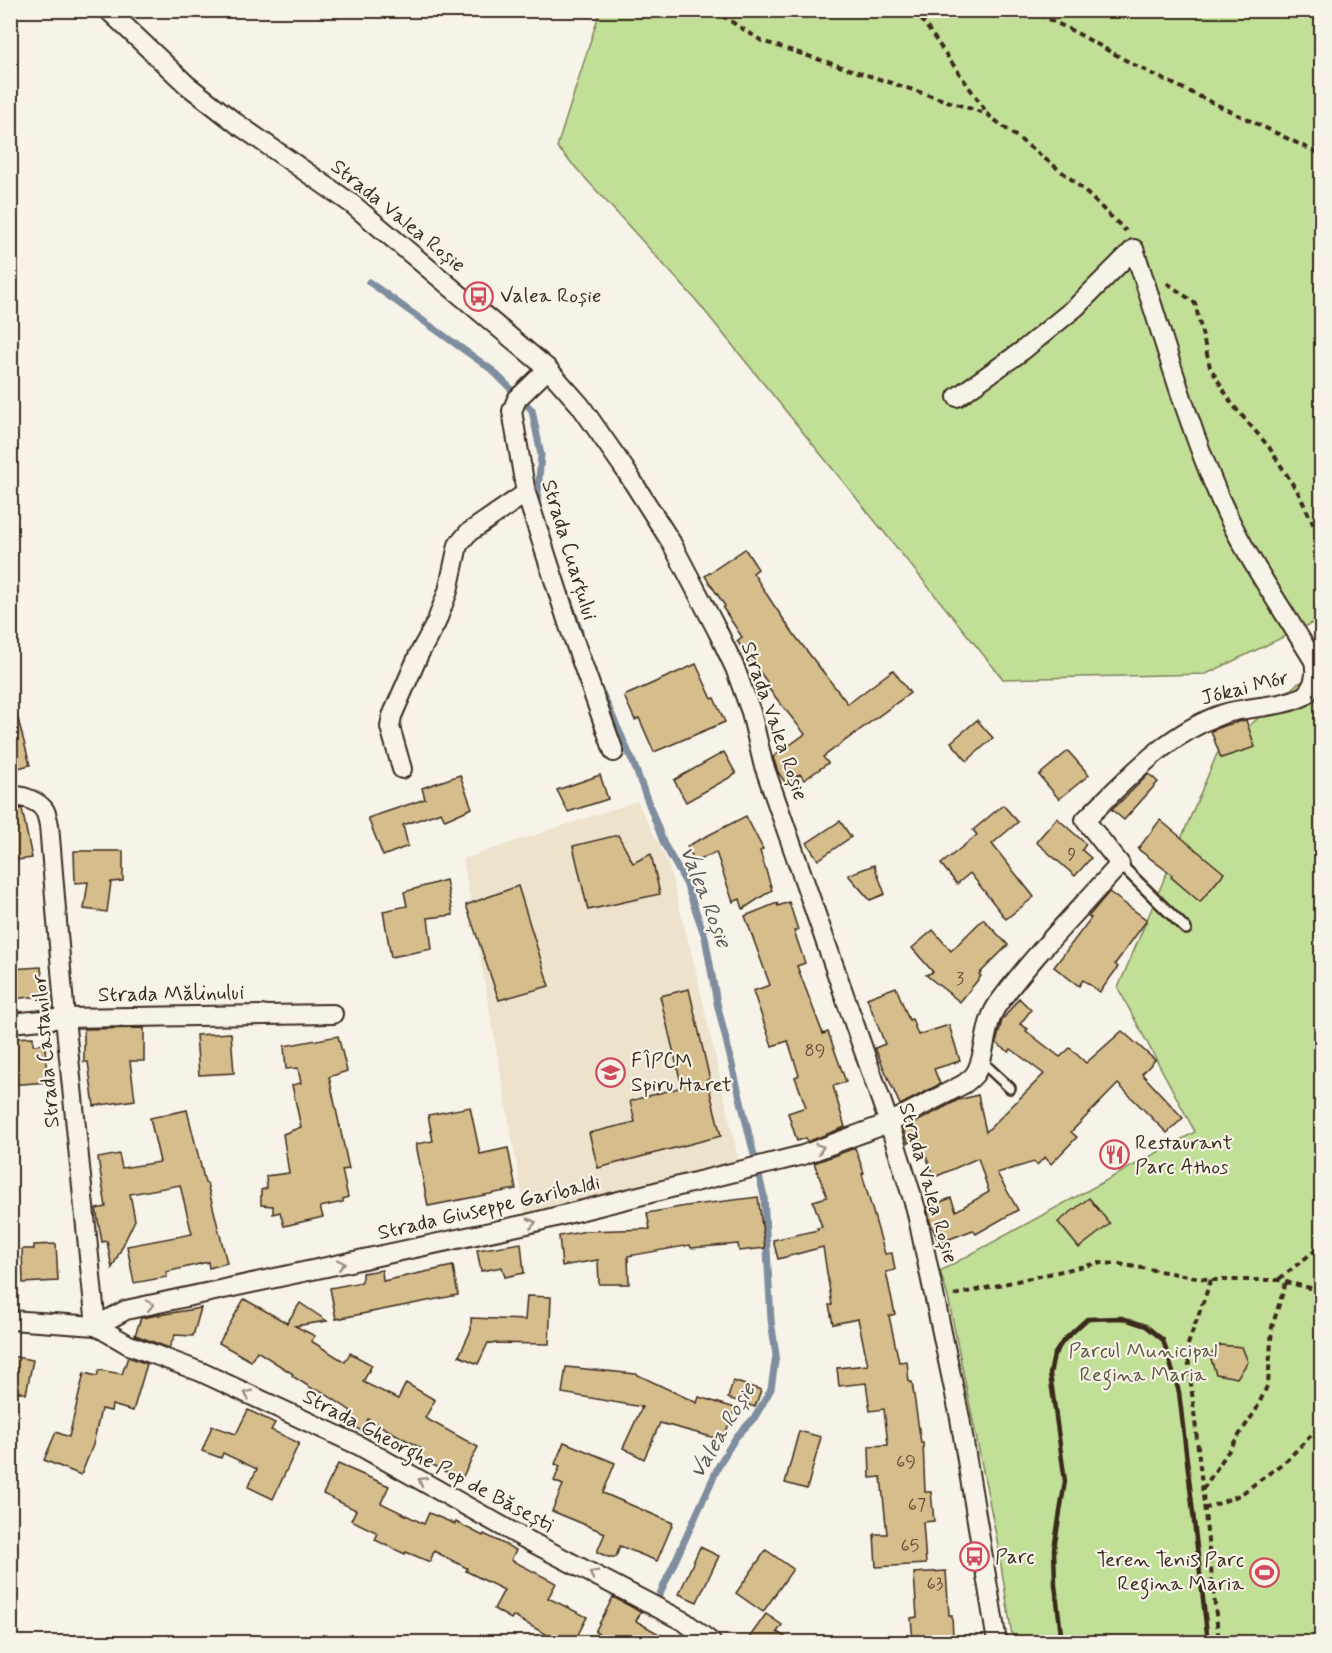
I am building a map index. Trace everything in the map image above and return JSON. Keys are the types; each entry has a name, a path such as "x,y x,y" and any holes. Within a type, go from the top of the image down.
{"street":[{"name":"Strada Valea Roșie","path":"108,10 187,85 236,123 352,204 548,369 580,405 624,468 671,543 735,668 751,712 763,763 889,1123 916,1209 960,1418 997,1642"},
{"path":"957,397 1022,351 1076,307 1134,249"},
{"name":"Jókai Mór","path":"1120,864 1085,820 1155,753 1197,724 1225,713 1304,696 1311,691 1316,669 1314,661 1243,544 1221,500 1199,446 1134,249"},
{"name":"Strada Cuarțului","path":"548,369 517,399 512,411 526,493 569,626 614,752"},
{"path":"402,769 390,727 392,716 419,654 436,623 447,591 458,545 468,533 526,493"},
{"name":"Strada Castanilor","path":"10,796 16,795 33,801 45,811 49,825 65,1018 96,1326"},
{"path":"889,1123 964,1084 974,1075 981,1061 987,1028 996,1007 1037,955 1120,864"},
{"name":"Strada Mălinului","path":"10,1023 65,1018 333,1014"},
{"name":"Strada Giuseppe Garibaldi","path":"96,1326 126,1310 527,1224 741,1171 803,1155 889,1123"},
{"name":"Strada Gheorghe Pop de Băsești","path":"10,1320 96,1326 129,1345 201,1372 358,1445 516,1534 653,1604 685,1622 711,1642"}],"lane":[{"path":"1120,864 1186,929"},
{"path":"981,1061 1010,1088"}],"path":[{"path":"713,10 762,41 987,114"},
{"path":"915,10 987,114 1076,182 1129,234 1134,249"},
{"path":"1030,10 1138,66 1322,155"},
{"path":"1164,280 1172,288 1196,303 1210,367 1232,404 1269,447 1299,494 1322,543"},
{"path":"1278,1280 1322,1245"},
{"path":"935,1297 948,1297 1098,1263 1119,1264 1211,1280 1278,1280 1322,1291"},
{"path":"1211,1280 1187,1347 1219,1642"},
{"path":"1203,1490 1256,1410 1268,1384 1272,1327 1287,1282"},
{"path":"1204,1509 1240,1495 1287,1460 1322,1424"}],"shaded area":[{"name":"FÎPCM Spiru Haret","path":"637,801 668,863 697,975 741,1171 527,1224 463,859"}],"green space":[{"path":"600,11 1321,11 1321,619 1206,674 1003,679 695,299 557,147"},
{"name":"Parcul Municipal Regina Maria","path":"1321,674 1321,1642 1013,1642 997,1540 948,1297 940,1271 1195,1132 1118,988 1217,754 1297,684"}],"building":[{"path":"745,549 758,569 753,573 773,604 848,704 893,670 910,693 823,757 828,763 804,780 800,774 786,784 778,772 773,757 805,734 768,688 770,686 737,641 742,637 705,576"},
{"path":"696,664 725,722 654,752 639,718 635,720 624,696"},
{"path":"10,715 17,715 30,765 10,770"},
{"path":"977,720 993,738 967,761 951,742"},
{"path":"1246,720 1255,747 1221,758 1211,731"},
{"path":"1068,751 1089,775 1059,799 1039,775"},
{"path":"724,752 736,774 686,802 674,780"},
{"path":"1149,774 1158,782 1124,820 1112,810"},
{"path":"460,775 472,808 445,820 441,812 403,825 408,846 383,856 368,818 425,799 422,788"},
{"path":"600,775 608,799 568,812 557,790"},
{"path":"1003,805 1018,822 992,844 1034,897 1006,919 970,873 957,884 941,864 977,835 973,830"},
{"path":"10,807 22,809 32,858 10,861"},
{"path":"746,816 763,849 760,851 772,890 743,909 740,899 733,902 716,852 695,862 687,846"},
{"path":"1057,818 1086,844 1082,850 1091,858 1075,876 1036,842"},
{"path":"1160,820 1224,873 1200,902 1171,877 1172,875 1138,849"},
{"path":"840,821 851,837 818,860 807,843"},
{"path":"618,835 633,863 651,854 660,894 588,910 573,846"},
{"path":"74,851 123,851 123,881 111,882 107,912 84,909 88,882 75,883"},
{"path":"874,865 885,894 870,900 848,875"},
{"path":"446,880 453,915 428,918 432,949 391,957 383,911 407,906 404,892"},
{"path":"518,886 549,986 499,1000 466,905"},
{"path":"1109,892 1147,920 1115,964 1118,967 1100,992 1083,980 1079,986 1054,967 1091,918 1088,917"},
{"path":"789,902 798,930 794,931 805,963 797,966 823,1034 828,1032 846,1082 833,1086 845,1127 807,1142 806,1138 797,1141 788,1113 806,1107 795,1077 799,1075 788,1041 772,1046 753,991 770,985 745,916 777,903 778,906"},
{"path":"983,919 1008,945 979,974 981,976 960,1002 926,975 933,972 912,948 933,930 951,951"},
{"path":"41,967 44,996 10,999 10,969"},
{"path":"896,987 909,1020 912,1019 918,1035 949,1025 960,1061 934,1069 940,1084 900,1105 875,1048 885,1044 867,998"},
{"path":"689,989 721,1136 598,1168 589,1133 635,1122 630,1101 682,1087 660,996"},
{"path":"1019,998 1031,1010 1020,1024 1060,1057 1070,1048 1086,1063 1122,1031 1155,1060 1142,1074 1183,1118 1167,1133 1118,1084 1071,1132 1077,1137 1051,1164 1045,1157 1037,1165 1034,1162 997,1173 1018,1210 976,1234 973,1230 939,1243 930,1222 927,1207 951,1198 956,1211 989,1192 978,1158 935,1177 918,1139 908,1143 903,1129 958,1100 978,1095 986,1132 1044,1074 1011,1049 1009,1052 996,1043 1002,1020"},
{"path":"144,1028 144,1061 130,1061 135,1100 94,1106 88,1062 84,1062 84,1029"},
{"path":"231,1033 234,1073 199,1075 196,1035"},
{"path":"338,1036 347,1071 329,1077 349,1169 342,1170 348,1197 343,1199 343,1202 320,1207 323,1217 284,1226 280,1212 273,1214 273,1206 261,1205 261,1190 267,1188 266,1176 289,1173 283,1134 301,1127 292,1085 301,1083 298,1068 286,1069 284,1046"},
{"path":"33,1037 33,1045 45,1044 47,1082 10,1085 10,1038"},
{"path":"470,1107 480,1154 508,1148 516,1189 428,1206 416,1144 433,1141 428,1115"},
{"path":"187,1110 227,1263 209,1268 208,1262 166,1272 167,1277 134,1283 127,1246 192,1234 180,1185 130,1194 135,1220 112,1268 107,1241 102,1242 96,1209 106,1207 98,1158 119,1154 122,1168 160,1162 150,1118"},
{"path":"855,1148 864,1173 862,1174 885,1254 892,1253 895,1270 886,1272 895,1314 889,1316 899,1362 907,1361 909,1382 912,1382 921,1443 923,1443 925,1492 931,1492 934,1521 923,1522 926,1564 876,1567 874,1534 887,1534 881,1477 870,1478 869,1446 888,1445 884,1409 870,1411 866,1383 839,1386 837,1368 868,1365 858,1319 833,1324 823,1247 778,1259 773,1240 818,1230 817,1228 822,1227 813,1201 827,1197 814,1163"},
{"path":"758,1197 765,1248 739,1251 738,1244 691,1248 690,1245 628,1256 629,1284 599,1284 598,1260 562,1266 559,1236 587,1231 650,1229 647,1213"},
{"path":"1089,1198 1110,1224 1079,1248 1058,1222"},
{"path":"521,1243 524,1273 505,1277 502,1267 481,1271 477,1250"},
{"path":"56,1244 58,1281 23,1283 22,1249 34,1249 34,1245"},
{"path":"453,1266 458,1295 336,1319 330,1288 362,1282 362,1273 382,1270 383,1281"},
{"path":"527,1296 551,1297 549,1344 488,1343 478,1364 459,1356 471,1330 471,1318 525,1320"},
{"path":"244,1299 287,1323 300,1303 327,1321 295,1326 315,1336 311,1341 345,1362 350,1353 372,1365 363,1382 398,1399 406,1383 435,1400 425,1418 478,1447 461,1480 416,1456 421,1448 368,1419 362,1431 345,1422 351,1411 318,1389 316,1391 292,1376 293,1374 257,1351 251,1361 219,1343"},
{"path":"201,1308 193,1336 175,1335 169,1348 135,1335 141,1318"},
{"path":"1220,1345 1242,1347 1248,1362 1237,1378 1216,1374 1210,1356"},
{"path":"10,1356 33,1360 26,1394 10,1389"},
{"path":"128,1357 147,1364 133,1411 112,1405 111,1411 101,1409 93,1445 81,1475 44,1460 56,1432 69,1437 84,1373 97,1376 99,1370 122,1374"},
{"path":"566,1367 636,1374 697,1403 699,1397 735,1408 723,1440 660,1423 644,1459 623,1448 642,1407 562,1393"},
{"path":"733,1381 761,1390 755,1407 728,1398"},
{"path":"248,1410 275,1423 271,1430 299,1443 273,1499 248,1487 257,1469 223,1453 221,1458 202,1451 212,1426 236,1434"},
{"path":"799,1431 821,1437 807,1489 785,1483"},
{"path":"564,1442 615,1463 603,1493 673,1523 657,1561 620,1546 616,1557 608,1557 597,1552 605,1533 552,1511 563,1485 554,1481 560,1466 555,1464"},
{"path":"338,1464 389,1486 381,1503 424,1524 429,1513 455,1524 456,1522 516,1550 511,1560 556,1583 548,1598 587,1617 574,1642 560,1642 513,1616 511,1619 494,1609 504,1590 466,1571 467,1568 434,1551 430,1562 406,1552 405,1554 375,1540 378,1533 351,1520 356,1510 323,1494"},
{"path":"700,1547 719,1556 697,1602 679,1594"},
{"path":"766,1550 793,1569 763,1612 736,1593"},
{"path":"946,1571 953,1637 939,1638 939,1642 913,1642 911,1618 917,1617 914,1573"},
{"path":"613,1597 641,1612 636,1621 673,1642 614,1642 595,1632"},
{"path":"766,1614 782,1625 777,1632 793,1642 746,1642"}],"waterway":[{"name":"Valea Roșie","path":"369,282 492,370 532,410 541,455 537,504"},
{"name":"Valea Roșie","path":"567,594 580,632"},
{"name":"Valea Roșie","path":"602,693 633,762 664,844 686,883 705,937 717,1003 764,1196 771,1320 776,1355 771,1389 755,1417 736,1437 720,1463 660,1594"}],"railway":[{"path":"1062,1642 1055,1585 1054,1549 1065,1481 1050,1374 1054,1355 1063,1341 1087,1319 1122,1318 1146,1326 1163,1340 1179,1392 1208,1642"}],"place":[{"name":"Valea Roșie","path":"479,296"},
{"name":"FÎPCM Spiru Haret","path":"610,1073"},
{"name":"Restaurant Parc Athos","path":"1114,1155"},
{"name":"Parc","path":"974,1557"},
{"name":"Teren Tenis Parc Regina Maria","path":"1265,1572"}]}
